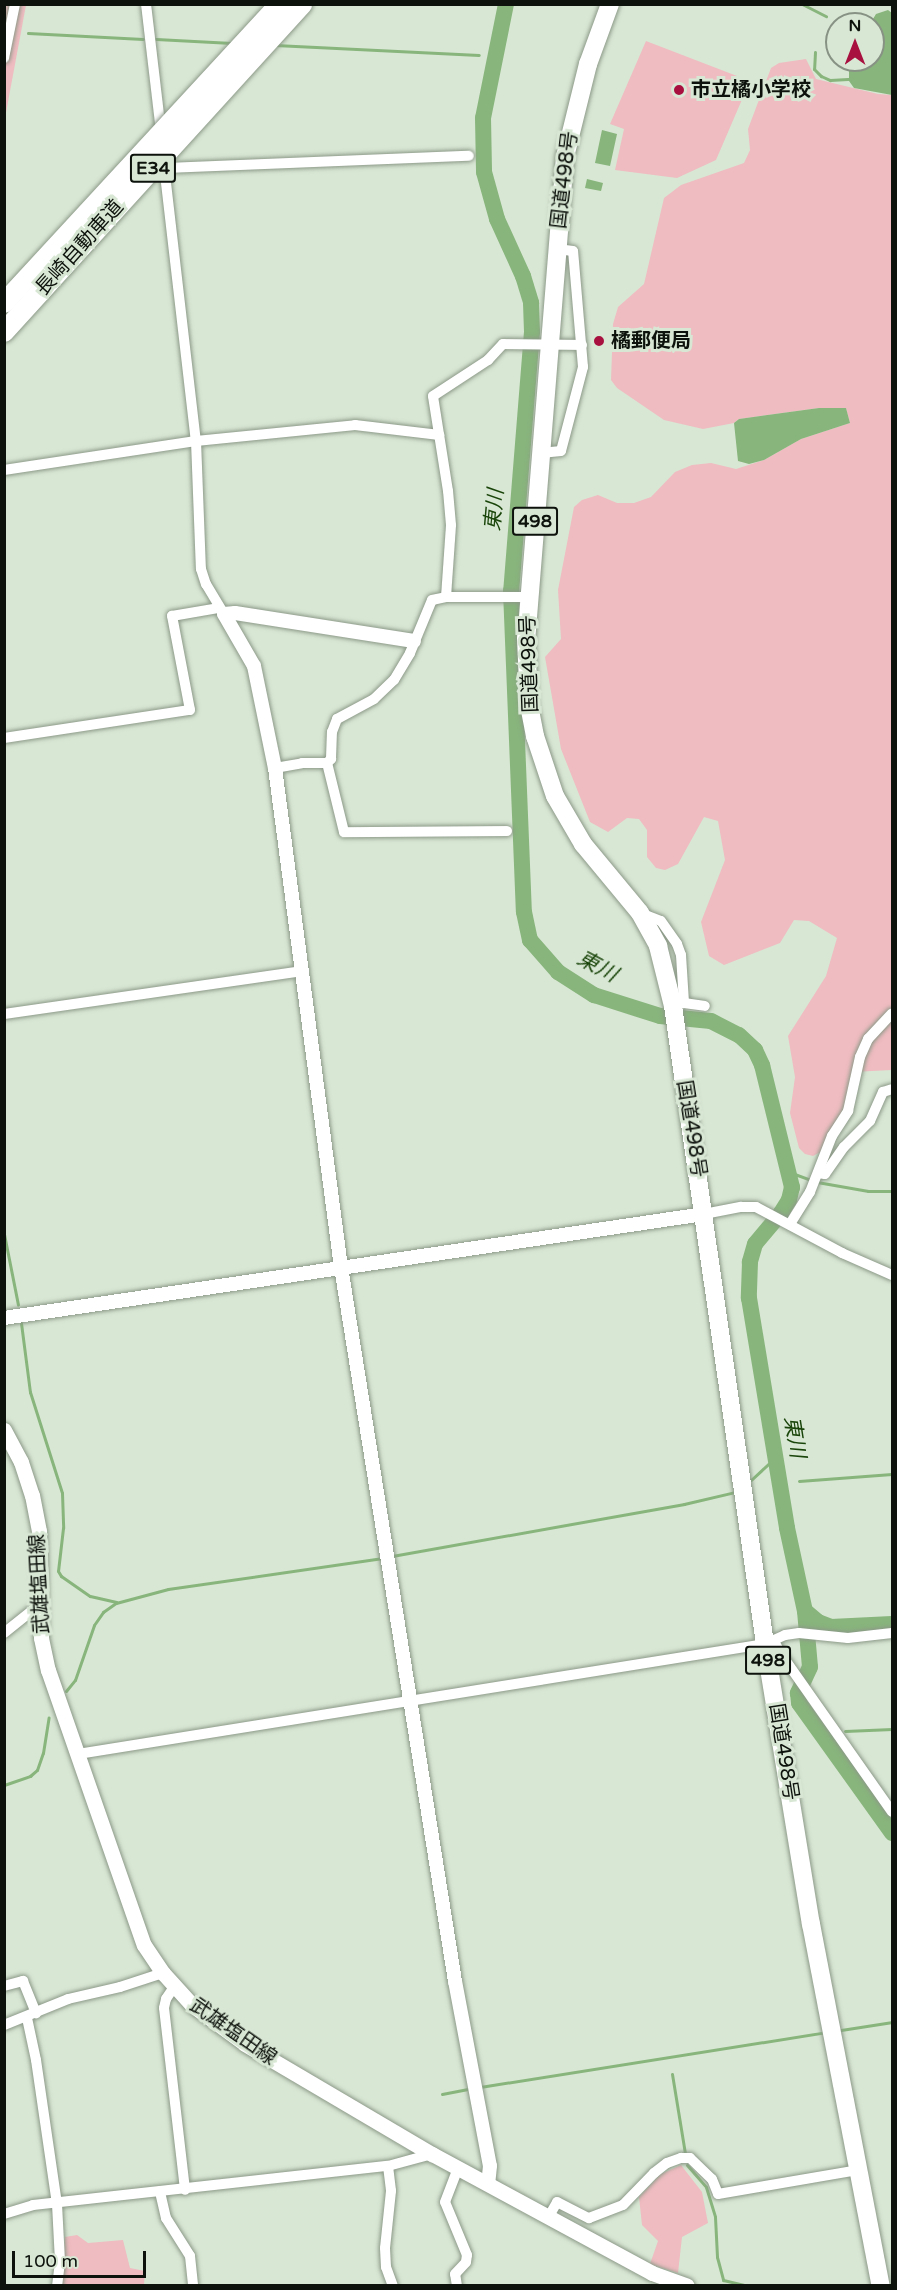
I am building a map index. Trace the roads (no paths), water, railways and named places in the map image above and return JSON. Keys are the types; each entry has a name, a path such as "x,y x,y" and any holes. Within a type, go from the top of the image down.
{"highway":[{"name":"長崎自動車道","path":"4,303 280,4"},
{"name":"長崎自動車道","path":"4,332 302,4"},
{"name":"国道498号","path":"610,4 588,64 573,115 565,157 557,249 544,344 541,453 525,598 528,695 543,767 567,820 640,913 658,946 678,1005 676,1030 811,1924 881,2286"}],"main road":[{"name":"武雄塩田線","path":"4,1430 21,1462 32,1495 39,1531 41,1638 48,1670 144,1945 174,1987 214,2024 432,2154 549,2216 654,2279 687,2286"}],"street":[{"path":"4,58 15,4"},
{"path":"146,4 196,441 201,569 206,584 254,666 275,768 341,1267 472,2082 490,2166 488,2184"},
{"path":"165,168 469,156"},
{"path":"541,453 561,451 580,383 582,345 573,251 557,249"},
{"path":"446,597 451,525 433,396 436,391 467,376 488,360 503,344 518,342 582,345"},
{"path":"4,470 196,441 355,425 439,435"},
{"path":"275,768 302,763 327,763 331,759 332,732 337,719 374,699 394,680 414,641 427,606 432,600 446,597 525,598"},
{"path":"4,738 190,710 172,616 222,611 414,641"},
{"path":"327,763 344,832 507,831"},
{"path":"4,1014 303,971"},
{"path":"678,1005 705,1006"},
{"path":"788,1223 810,1192 832,1136 853,1098 860,1057 868,1039 892,1014"},
{"path":"818,1173 825,1174 844,1147 870,1121 883,1092 892,1089"},
{"path":"4,1318 741,1207 756,1207 842,1253 892,1275"},
{"path":"4,1633 39,1605"},
{"path":"78,1755 770,1642 799,1633 848,1638 892,1633"},
{"path":"770,1642 797,1676 892,1812"},
{"path":"4,2025 31,2016 68,1999 120,1988 163,1973"},
{"path":"4,1986 23,1981 31,2016 57,2204 60,2262 57,2286"},
{"path":"174,1987 166,1999 164,2008 184,2190"},
{"path":"4,2214 33,2205 388,2166 432,2154"},
{"path":"549,2216 557,2202 589,2218 623,2205 667,2163 681,2158 690,2158 712,2179 718,2194 859,2170"},
{"path":"388,2166 391,2191 385,2248 386,2267 393,2286"},
{"path":"457,2286 455,2274 466,2262 467,2256 445,2202 458,2168"},
{"path":"160,2192 166,2218 190,2256 193,2286"}],"waterway":[{"name":"東川","path":"506,4 483,118 484,172 497,219 523,276 531,303 532,332 511,591 524,912 530,940 558,972 594,995 660,1016 711,1021 739,1035 755,1050 762,1065 792,1187 789,1200 781,1213 755,1244 750,1262 749,1298 787,1528 805,1611 810,1667 798,1693 799,1703 892,1833"},
{"path":"802,4 825,16"},
{"path":"28,33 143,39"},
{"path":"156,39 232,43"},
{"path":"275,45 479,55"},
{"path":"815,52 814,69 821,76 830,80 852,79"},
{"path":"789,1172 811,1180"},
{"path":"817,1182 868,1191 892,1191"},
{"path":"4,1234 18,1305"},
{"path":"21,1323 30,1392 62,1493 63,1528 58,1571 61,1576 90,1596 116,1602"},
{"path":"751,1480 776,1457"},
{"path":"799,1481 892,1474"},
{"path":"392,1556 684,1504 735,1492"},
{"path":"66,1691 75,1680 94,1625 103,1612 116,1603 168,1589 383,1558"},
{"path":"805,1611 818,1622 831,1627 892,1624"},
{"path":"4,1785 30,1776 37,1770 43,1753 49,1717"},
{"path":"845,1731 892,1729"},
{"path":"841,2030 892,2022"},
{"path":"480,2087 822,2033"},
{"path":"672,2074 685,2153"},
{"path":"442,2094 467,2089"},
{"path":"687,2165 706,2187 715,2217 717,2257 723,2280 748,2286"}],"place":[{"name":"市立橘小学校","path":"679,90"},
{"name":"橘郵便局","path":"599,341"}]}
